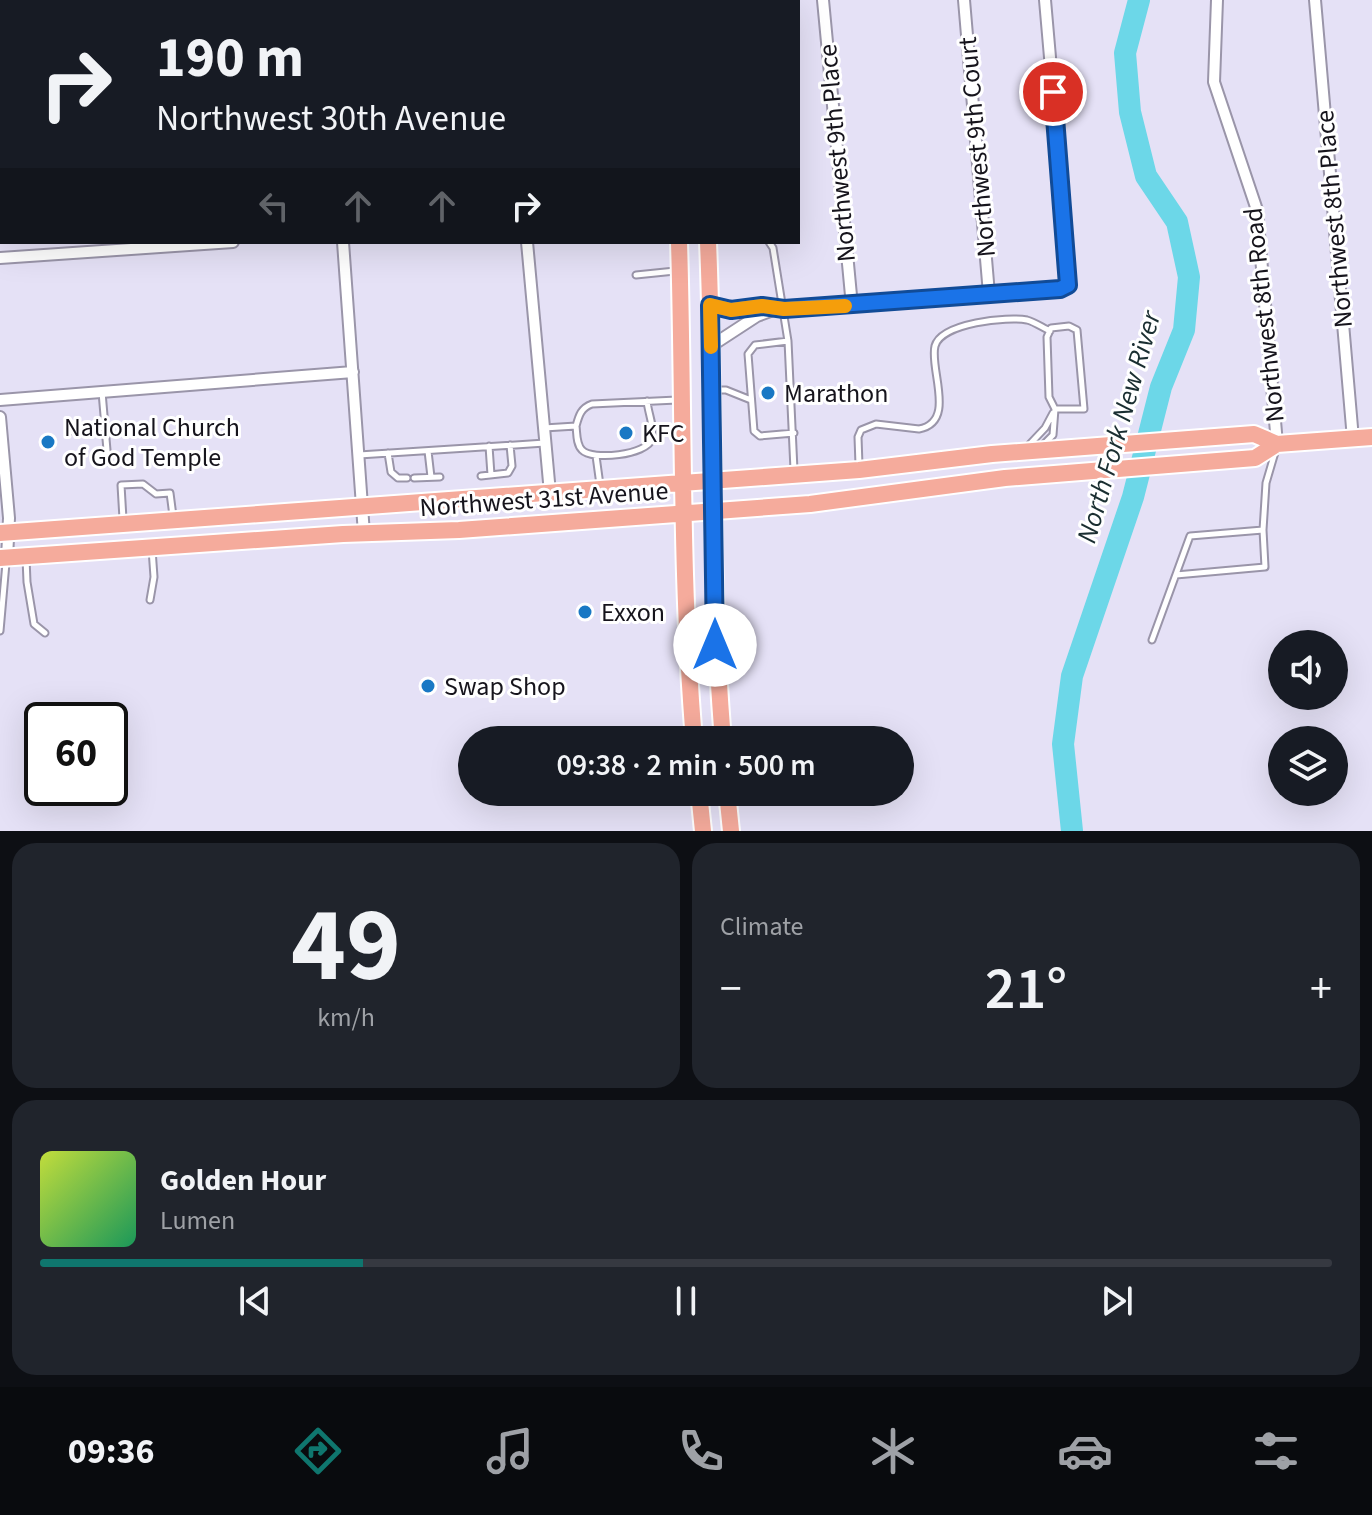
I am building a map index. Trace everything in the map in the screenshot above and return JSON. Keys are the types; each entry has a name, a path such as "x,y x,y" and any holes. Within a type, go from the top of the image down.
{"main road":[{"path":"679,244 682,514 686,646 693,726"},
{"path":"708,244 713,390 715,645 722,726"},
{"name":"Northwest 31st Avenue","path":"4,533 859,470 1176,439 1254,434 1277,444 1372,437"},
{"name":"Northwest 31st Avenue","path":"4,558 852,500 1005,478 1255,458 1277,444"},
{"path":"1005,478 1021,470 1031,451"},
{"path":"700,806 703,831"},
{"path":"728,806 731,831"}],"street":[{"name":"Northwest 9th Place","path":"823,0 852,306"},
{"name":"Northwest 9th Court","path":"964,0 989,294"},
{"path":"710,305 731,310 762,306 781,309 852,306 1060,289 1068,285 1045,0"},
{"name":"Northwest 8th Road","path":"1217,0 1214,82 1257,210 1277,444"},
{"name":"Northwest 8th Place","path":"1315,0 1353,439"},
{"path":"0,258 204,244"},
{"path":"343,244 364,534"},
{"path":"527,244 550,493"},
{"path":"711,346 757,316 781,309"},
{"path":"0,400 353,372"},
{"path":"0,417 4,558"}],"lane":[{"path":"770,244 788,341 794,475"},
{"path":"636,275 680,271"},
{"path":"859,470 858,437 861,430 876,424 926,428 938,416 940,400 934,348 944,333 969,325 1007,320 1028,320 1050,331"},
{"path":"1031,451 1053,435 1055,409 1049,397 1047,337 1051,328 1069,326 1077,330 1084,409 1055,409"},
{"path":"788,341 755,345 748,354 754,431 760,436 794,433"},
{"path":"713,390 726,390 751,400"},
{"path":"102,391 108,462"},
{"path":"647,401 653,437 650,444 639,451 596,456 582,451 576,426 585,406 592,404 647,401 681,400"},
{"path":"1031,451 1055,409"},
{"path":"543,428 576,426"},
{"path":"69,431 105,427"},
{"path":"359,455 546,443"},
{"path":"1176,575 1265,567 1263,530 1266,483 1277,444"},
{"path":"481,476 508,473 512,466 510,445"},
{"path":"489,446 491,475"},
{"path":"428,450 431,477"},
{"path":"388,453 391,472 398,478 440,477"},
{"path":"596,456 600,490"},
{"path":"124,524 121,485 143,484 156,494 170,493 173,521"},
{"path":"1152,640 1190,536 1263,530"},
{"path":"150,600 154,577 152,548"},
{"path":"26,557 34,624 45,633"},
{"path":"0,631 3,624 4,558"}],"waterway":[{"name":"North Fork New River","path":"1072,831 1063,744 1072,676 1133,497 1161,387 1184,330 1189,277 1177,222 1146,176 1130,112 1125,53 1139,0"}],"slow traffic":[{"path":"711,347 710,305 731,310 762,306 784,309 845,306"}],"place":[{"name":"Marathon","path":"768,393"},
{"name":"KFC","path":"626,433"},
{"name":"National Church of God Temple","path":"48,442"},
{"name":"Exxon","path":"585,612"},
{"name":"Swap Shop","path":"428,686"}],"route":[{"path":"715,645 710,305 731,310 762,306 784,309 852,306 1060,289 1068,285 1053,92"}]}
